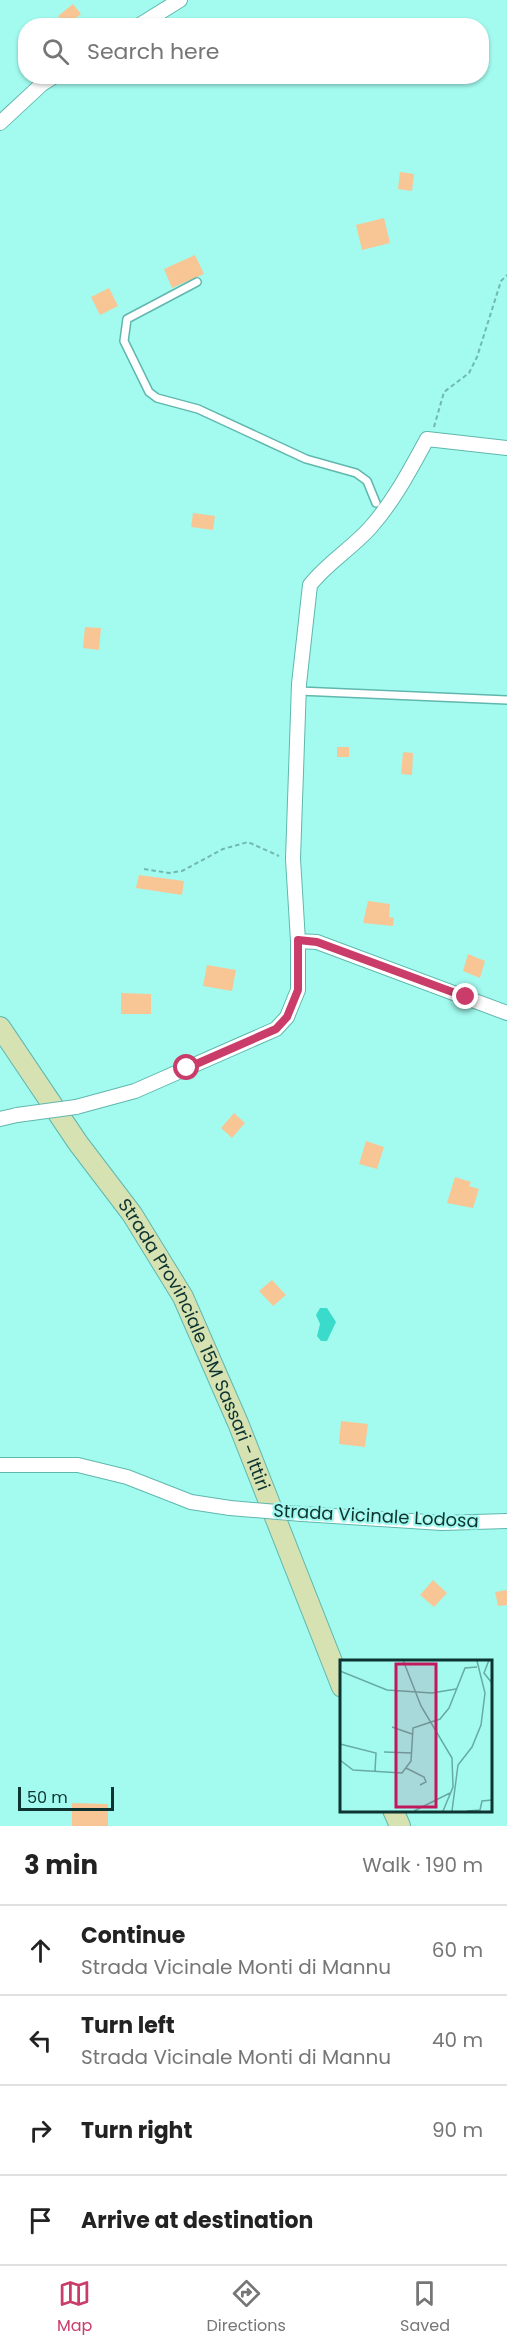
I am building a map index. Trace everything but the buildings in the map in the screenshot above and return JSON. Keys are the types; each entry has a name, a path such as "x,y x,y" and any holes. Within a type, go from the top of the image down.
{"main road":[{"name":"Strada Provinciale 15M Sassari - Ittiri","path":"0,1027 78,1143 132,1214 183,1297 238,1423 340,1682"},
{"path":"394,1811 400,1826"}],"street":[{"path":"151,18 180,0"},
{"path":"0,123 42,84"},
{"path":"0,1119 76,1107 135,1091 276,1029 287,1017 298,990 298,940 293,859 299,691 310,585 320,572 369,530 398,493 427,439 507,448"},
{"path":"298,940 317,942 507,1012"},
{"name":"Strada Vicinale Lodosa","path":"0,1465 40,1463 87,1466 127,1477 191,1502 230,1508 442,1523 507,1521"}],"lane":[{"path":"197,282 127,320 124,326 124,341 149,392 157,398 198,409 306,459 356,473 367,481 376,503"},
{"path":"299,691 507,700"}],"path":[{"path":"427,439 436,423 444,392 469,373 477,357 501,281 507,275"},
{"path":"144,869 169,873 182,871 223,849 248,842 273,854 293,859"}],"shaded area":[{"path":"320,1308 327,1308 336,1322 327,1341 321,1341 317,1336 320,1324 316,1315"}],"route":[{"path":"187,1068 276,1029 287,1017 298,990 298,940 317,942 466,997"}]}
